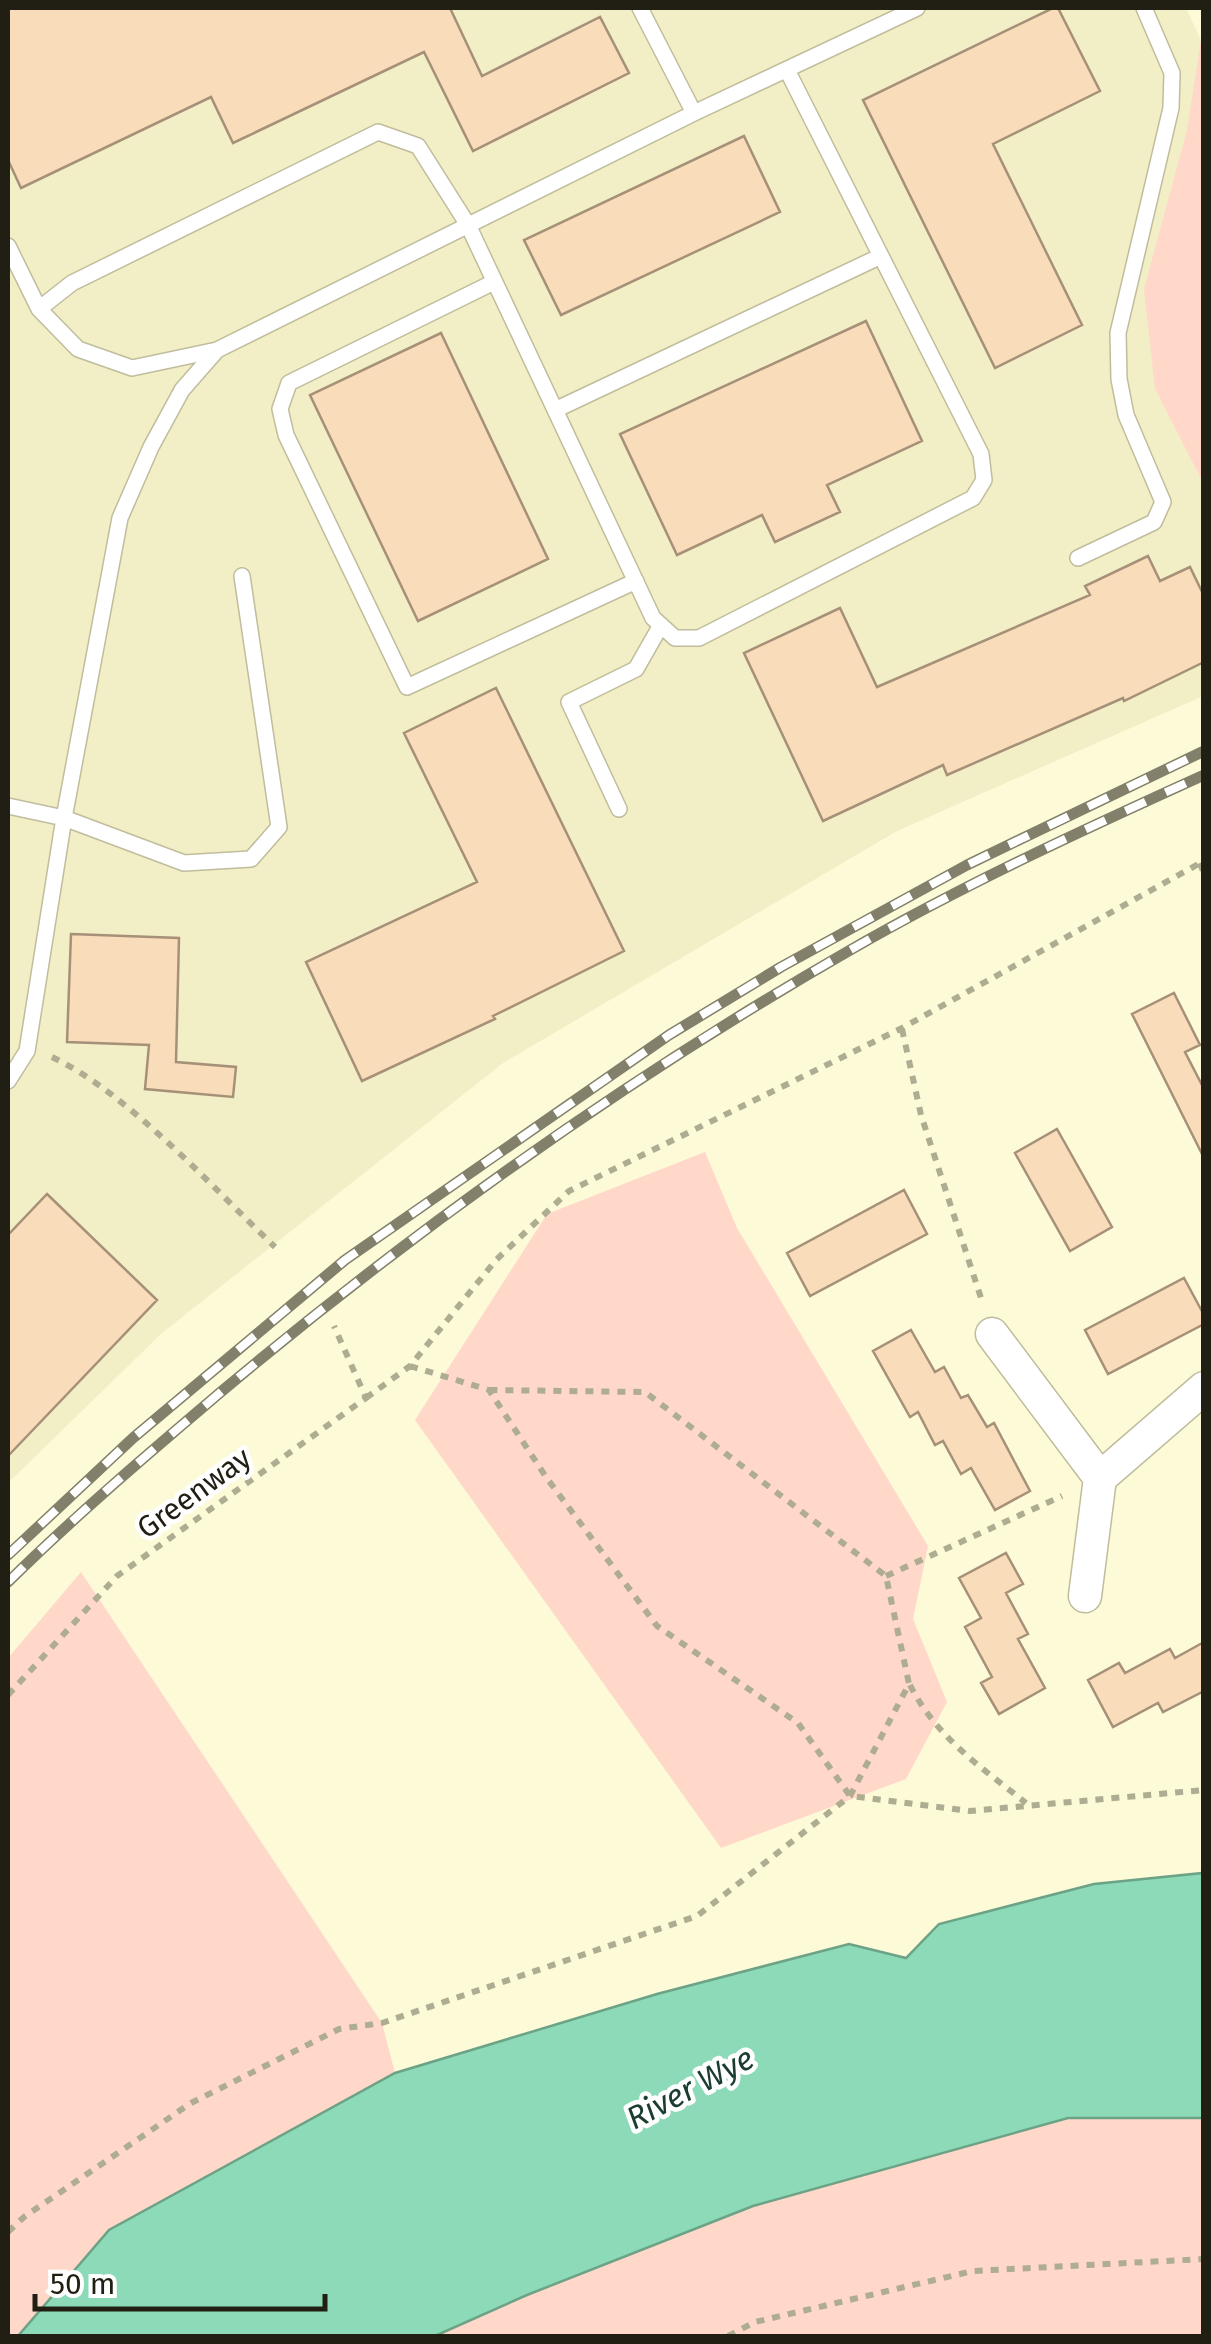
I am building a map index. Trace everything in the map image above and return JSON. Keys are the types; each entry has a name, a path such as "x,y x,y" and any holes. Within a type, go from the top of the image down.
{"street":[{"path":"992,1334 1100,1478"},
{"path":"1085,1596 1100,1478 1204,1388"}],"lane":[{"path":"640,8 694,113"},
{"path":"8,246 39,309 78,349 132,368 216,350 694,113 918,8"},
{"path":"1078,558 1154,522 1164,502 1126,415 1119,379 1118,333 1171,108 1172,73 1144,8"},
{"path":"39,309 72,283 378,132 418,146 468,225 654,618 674,638 699,638 973,498 984,480 982,454 787,70"},
{"path":"555,410 881,256"},
{"path":"494,282 289,383 280,408 286,435 406,687 636,581"},
{"path":"8,1081 26,1051 64,818 120,518 182,390 216,350"},
{"path":"8,806 64,818 184,864 251,859 279,826 242,576"},
{"path":"619,809 568,702 636,668 661,625"}],"path":[{"path":"1202,862 1204,874"},
{"name":"Greenway","path":"8,1696 117,1576 410,1366 496,1260 569,1191 902,1028 1202,862"},
{"path":"902,1028 921,1116 992,1334"},
{"path":"26,1051 46,1054 80,1070 155,1133 275,1248"},
{"path":"334,1326 366,1398"},
{"path":"410,1366 489,1390 644,1392 886,1576 909,1684 922,1709 953,1745 1028,1804"},
{"path":"489,1390 546,1477 656,1626 798,1723 850,1796 970,1812 1204,1790"},
{"path":"886,1576 1100,1478"},
{"path":"8,2232 24,2217 191,2103 339,2029 382,2023 697,1916 850,1796 909,1684"},
{"path":"728,2336 756,2322 972,2271 1204,2258"}],"shaded area":[{"path":"8,8 1186,8 1201,40 1155,389 1203,483 1203,696 897,831 503,1063 162,1333 8,1483 8,1456 156,1301 47,1195 8,1235","holes":["496,689 624,951 533,996 404,734"]},
{"path":"1203,39 1203,483 1155,389 1144,289 1187,130"},
{"path":"705,1152 737,1228 928,1546 913,1619 947,1702 906,1779 721,1848 415,1420 547,1214"},
{"path":"81,1572 382,2023 395,2073 109,2230 18,2336 8,2336 8,1658"},
{"path":"1068,2118 1203,2118 1203,2336 435,2336 527,2295 753,2206"}],"water":[{"name":"River Wye","path":"1203,1873 1203,2118 1068,2118 753,2206 527,2295 435,2336 18,2336 109,2230 395,2073 657,1994 849,1944 906,1958 939,1924 1094,1884"}],"building":[{"path":"8,8 450,8 482,76 600,17 629,73 473,151 424,52 233,143 211,97 21,188 8,160"},
{"path":"1058,8 1100,91 993,144 1082,325 995,368 863,100"},
{"path":"744,136 780,212 561,315 524,240"},
{"path":"866,321 922,441 827,485 840,512 775,542 762,515 677,555 620,434"},
{"path":"441,333 548,559 418,621 310,395"},
{"path":"1148,556 1160,581 1190,567 1204,596 1204,662 1124,701 1123,698 947,775 943,765 823,821 744,653 840,608 877,687 1090,595 1085,586"},
{"path":"496,688 624,951 493,1016 495,1019 362,1081 306,962 477,882 404,733"},
{"path":"71,934 179,938 176,1062 236,1067 233,1097 145,1089 149,1045 67,1042"},
{"path":"1174,993 1200,1045 1185,1052 1204,1089 1204,1158 1132,1014"},
{"path":"1057,1129 1112,1227 1070,1251 1015,1153"},
{"path":"904,1190 927,1234 810,1296 787,1253"},
{"path":"47,1194 157,1300 8,1456 8,1235"},
{"path":"1184,1278 1204,1315 1204,1324 1108,1374 1085,1330"},
{"path":"911,1330 935,1372 944,1367 961,1398 968,1395 987,1427 994,1423 1030,1491 995,1510 971,1468 961,1474 943,1441 935,1445 918,1412 910,1417 873,1351"},
{"path":"1006,1553 1023,1584 1006,1593 1028,1634 1018,1639 1045,1688 999,1714 981,1683 992,1677 965,1627 981,1618 959,1578"},
{"path":"1204,1642 1204,1691 1163,1712 1158,1703 1113,1727 1088,1680 1119,1663 1125,1673 1170,1649 1175,1658"}],"railway":[{"path":"8,1555 133,1438 345,1260 669,1035 781,967 967,865 1204,751"},
{"path":"8,1582 140,1461 296,1330 449,1212 607,1102 769,998 895,925 1026,858 1204,775"}]}
